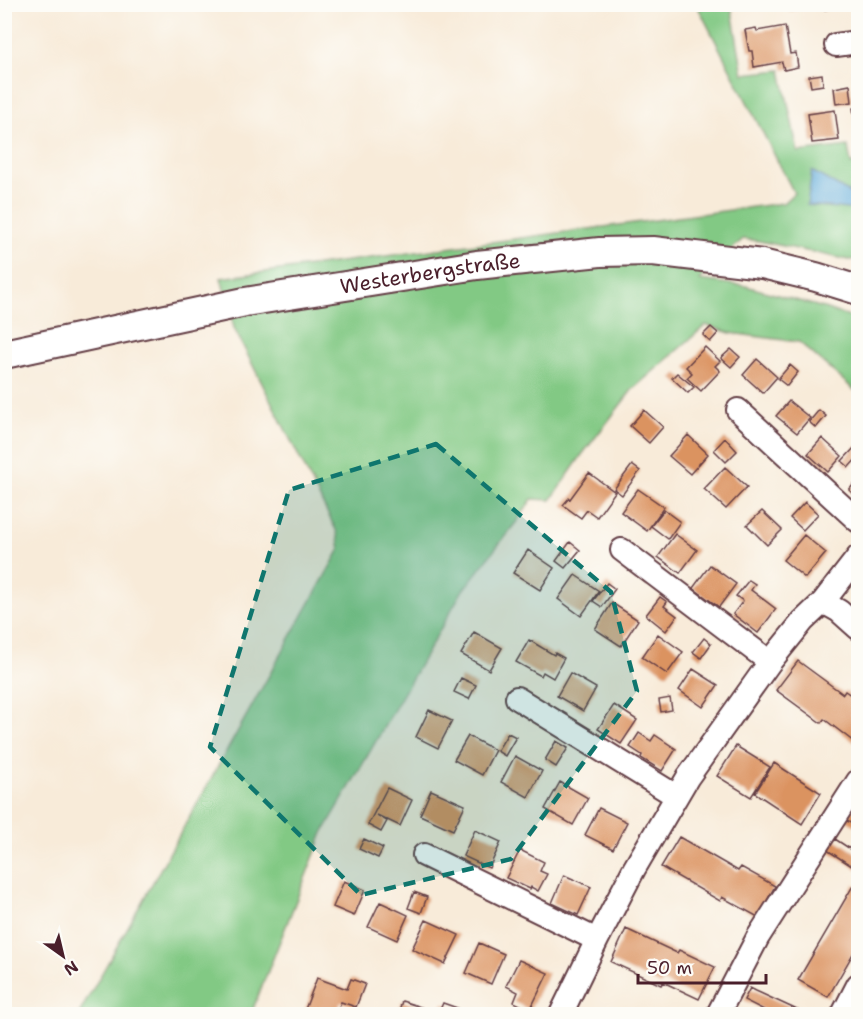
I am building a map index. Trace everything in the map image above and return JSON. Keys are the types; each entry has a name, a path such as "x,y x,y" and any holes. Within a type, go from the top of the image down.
{"main road":[{"name":"Westerbergstraße","path":"4,354 267,298 477,265 600,252 653,251 762,264 858,290"}],"street":[{"path":"836,45 858,42"},
{"path":"738,410 858,521"},
{"path":"622,550 770,662"},
{"path":"561,1014 634,869 676,796 770,662 803,621 823,602 858,557"},
{"path":"823,602 839,611 858,628"},
{"path":"517,698 676,796"},
{"path":"718,1014 758,937 858,781"},
{"path":"424,855 597,940"},
{"path":"843,1014 858,986"}],"highlighted area":[{"path":"436,444 611,592 637,691 511,859 361,895 210,747 289,490"}],"green space":[{"path":"697,5 731,5 743,74 781,70 798,152 848,146 851,164 858,162 858,259 849,260 743,239 699,280 746,286 858,320 858,393 799,342 730,333 706,325 632,390 581,456 551,500 532,499 463,590 323,833 251,1014 79,1014 340,549 337,532 234,328 221,278 783,203 794,193"}],"water":[{"path":"812,171 858,198 858,210 807,205"}],"building":[{"path":"788,4 830,4 830,9 822,10 821,6 789,11"},
{"path":"785,26 790,54 796,53 798,67 784,70 782,62 754,67 752,51 749,51 745,30 756,28 757,31"},
{"path":"822,74 823,85 811,87 809,76"},
{"path":"850,85 852,102 836,104 834,88"},
{"path":"858,107 858,136 857,136 853,108"},
{"path":"835,110 839,140 812,143 808,114"},
{"path":"711,327 718,333 710,342 703,335"},
{"path":"705,347 720,361 715,366 720,371 701,391 687,378 692,373 686,367"},
{"path":"731,349 740,357 731,367 721,358"},
{"path":"757,359 777,377 763,393 743,375"},
{"path":"790,365 798,372 787,386 778,379"},
{"path":"677,373 694,387 688,393 672,378"},
{"path":"789,401 810,418 797,433 776,416"},
{"path":"644,410 663,427 649,443 630,426"},
{"path":"819,410 826,416 816,428 809,422"},
{"path":"688,435 708,454 690,474 669,456"},
{"path":"725,438 737,451 726,462 714,450"},
{"path":"822,438 842,456 828,472 808,454"},
{"path":"857,445 858,457 849,467 842,461"},
{"path":"632,465 640,471 622,495 614,489"},
{"path":"725,467 747,487 726,509 704,489"},
{"path":"589,473 615,492 597,517 587,510 581,518 563,505"},
{"path":"858,479 858,499 849,490"},
{"path":"638,489 664,507 647,531 621,512"},
{"path":"805,502 818,514 803,530 790,518"},
{"path":"664,510 680,522 668,539 651,526"},
{"path":"762,511 782,530 767,545 747,525"},
{"path":"675,534 697,550 680,573 658,557"},
{"path":"804,535 826,553 805,578 783,560"},
{"path":"570,542 580,550 565,568 556,561"},
{"path":"528,550 554,568 540,590 513,573"},
{"path":"710,565 736,584 719,607 693,588"},
{"path":"575,575 599,591 581,616 558,599"},
{"path":"749,580 755,584 751,590 776,609 758,633 733,614 743,601 736,596"},
{"path":"607,583 615,589 602,607 593,601"},
{"path":"660,597 667,602 664,606 677,616 666,631 646,615"},
{"path":"612,603 638,620 621,646 595,629"},
{"path":"474,632 502,648 489,670 461,654"},
{"path":"658,634 683,652 667,674 642,657"},
{"path":"704,638 711,644 701,658 693,652"},
{"path":"529,640 554,655 555,653 564,658 553,678 543,672 541,676 516,662"},
{"path":"798,661 843,694 845,691 858,700 858,745 824,719 821,723 776,690"},
{"path":"693,669 718,685 703,707 679,690"},
{"path":"570,673 596,688 583,711 557,696"},
{"path":"461,678 476,685 469,699 454,692"},
{"path":"670,698 672,710 661,712 659,700"},
{"path":"614,705 637,720 621,744 598,729"},
{"path":"429,710 452,721 438,748 416,737"},
{"path":"508,733 516,737 505,756 497,751"},
{"path":"639,733 651,741 655,735 676,749 662,771 641,758 642,755 630,747"},
{"path":"468,736 495,750 482,775 454,760"},
{"path":"556,741 568,748 556,767 545,760"},
{"path":"736,746 770,767 751,797 717,776"},
{"path":"515,756 542,771 528,797 501,782"},
{"path":"774,763 821,793 802,824 755,793"},
{"path":"560,782 588,798 573,825 545,809"},
{"path":"387,788 412,800 400,826 377,815 387,821 381,832 368,825"},
{"path":"431,790 465,805 453,830 420,815"},
{"path":"599,808 627,822 613,849 585,835"},
{"path":"854,808 858,812 858,828 846,820"},
{"path":"475,830 501,842 489,868 463,856"},
{"path":"679,837 738,871 741,867 775,886 758,917 722,897 720,901 661,867"},
{"path":"364,839 383,848 378,858 359,849"},
{"path":"835,839 858,854 858,870 827,850"},
{"path":"520,850 544,862 540,871 547,874 538,891 506,878"},
{"path":"564,875 591,887 578,915 552,903"},
{"path":"344,881 365,890 354,916 333,907"},
{"path":"854,884 858,887 858,945 828,997 798,980"},
{"path":"414,892 427,897 421,913 408,908"},
{"path":"380,902 408,915 397,940 368,927"},
{"path":"426,920 459,935 445,964 412,949"},
{"path":"626,929 677,953 679,950 715,967 699,999 663,982 661,985 611,962"},
{"path":"479,943 504,954 491,984 466,973"},
{"path":"519,960 548,973 530,1010 514,1002 518,992 506,986"},
{"path":"317,978 347,989 351,979 365,984 356,1007 341,1002 336,1014 304,1012"},
{"path":"750,988 806,1014 768,1012 744,1000"},
{"path":"402,1001 436,1012 435,1014 398,1014"},
{"path":"443,1003 460,1009 458,1014 438,1014"}]}
